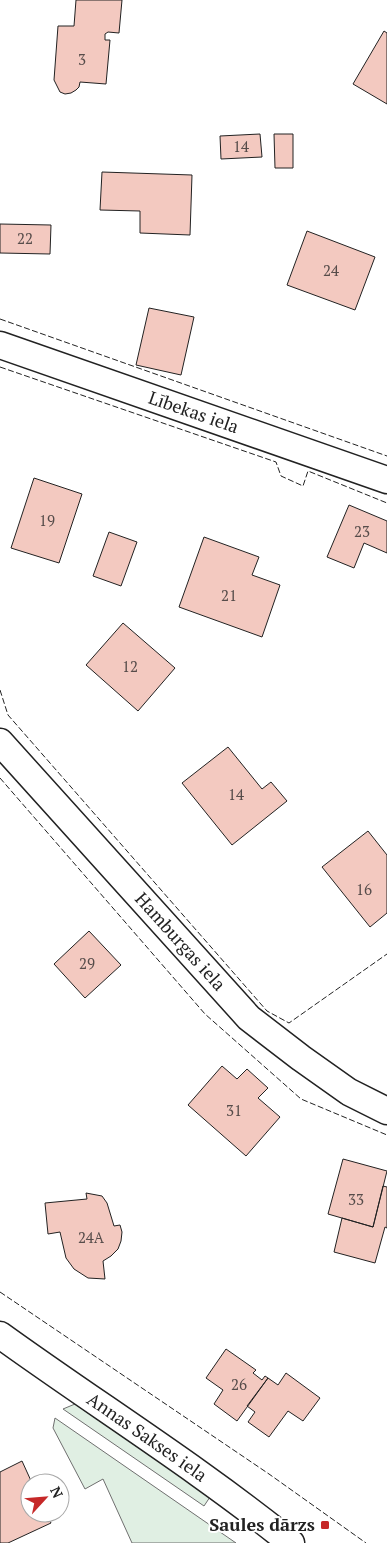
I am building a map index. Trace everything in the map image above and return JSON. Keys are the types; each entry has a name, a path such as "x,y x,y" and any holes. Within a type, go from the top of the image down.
{"street":[{"name":"Lībekas iela","path":"0,345 387,480"},
{"name":"Hamburgas iela","path":"0,742 250,1018 301,1058 349,1092 387,1111"},
{"name":"Annas Sakses iela","path":"0,1335 223,1490 279,1538"}],"green space":[{"path":"75,1404 210,1497 204,1506 63,1409"},
{"path":"55,1418 236,1543 132,1543 103,1479 85,1489 53,1428"}],"building":[{"path":"76,0 122,0 119,33 108,32 105,34 105,40 110,40 106,84 80,82 76,90 65,94 60,92 54,80 58,26 74,26"},
{"path":"384,31 387,33 387,104 353,84"},
{"path":"260,134 262,157 221,159 220,136"},
{"path":"274,134 293,134 293,168 275,168"},
{"path":"102,172 192,175 190,235 140,233 140,211 100,210"},
{"path":"0,224 51,225 50,254 0,253"},
{"path":"307,231 375,257 355,310 287,285"},
{"path":"149,308 194,317 181,375 136,365"},
{"path":"34,478 82,494 59,563 11,548"},
{"path":"349,505 387,521 387,553 364,543 354,568 327,557"},
{"path":"109,532 137,542 121,586 93,576"},
{"path":"204,537 259,557 252,575 280,585 262,637 179,607"},
{"path":"123,623 175,668 138,711 86,665"},
{"path":"228,747 262,789 271,782 287,801 232,845 182,783"},
{"path":"368,831 387,855 387,913 370,927 322,867"},
{"path":"89,931 121,965 85,998 54,964"},
{"path":"222,1066 237,1079 247,1069 268,1088 258,1098 280,1117 246,1156 188,1105"},
{"path":"343,1159 387,1171 373,1227 328,1214"},
{"path":"383,1186 387,1187 387,1228 385,1227 375,1263 334,1252 342,1218 373,1227"},
{"path":"86,1193 102,1196 107,1203 114,1226 120,1225 122,1232 118,1249 103,1261 105,1279 88,1278 74,1269 66,1258 60,1232 48,1234 45,1203 87,1199"},
{"path":"226,1349 256,1370 253,1373 262,1380 265,1376 268,1378 237,1421 214,1404 223,1390 206,1378"},
{"path":"286,1373 320,1398 303,1421 288,1411 269,1437 248,1422 255,1412 247,1406 268,1378 278,1385"},
{"path":"22,1461 27,1473 20,1473 20,1523 51,1523 8,1543 0,1543 0,1472"}],"fence":[{"path":"0,319 387,456"},
{"path":"0,367 276,462 281,476 303,486 308,471 387,503"},
{"path":"0,690 8,715 267,1011 289,1023 387,954"},
{"path":"0,778 205,1014 301,1099 387,1135"},
{"path":"0,1292 269,1474 366,1543"}],"place":[{"name":"Saules dārzs","path":"325,1525"}]}
